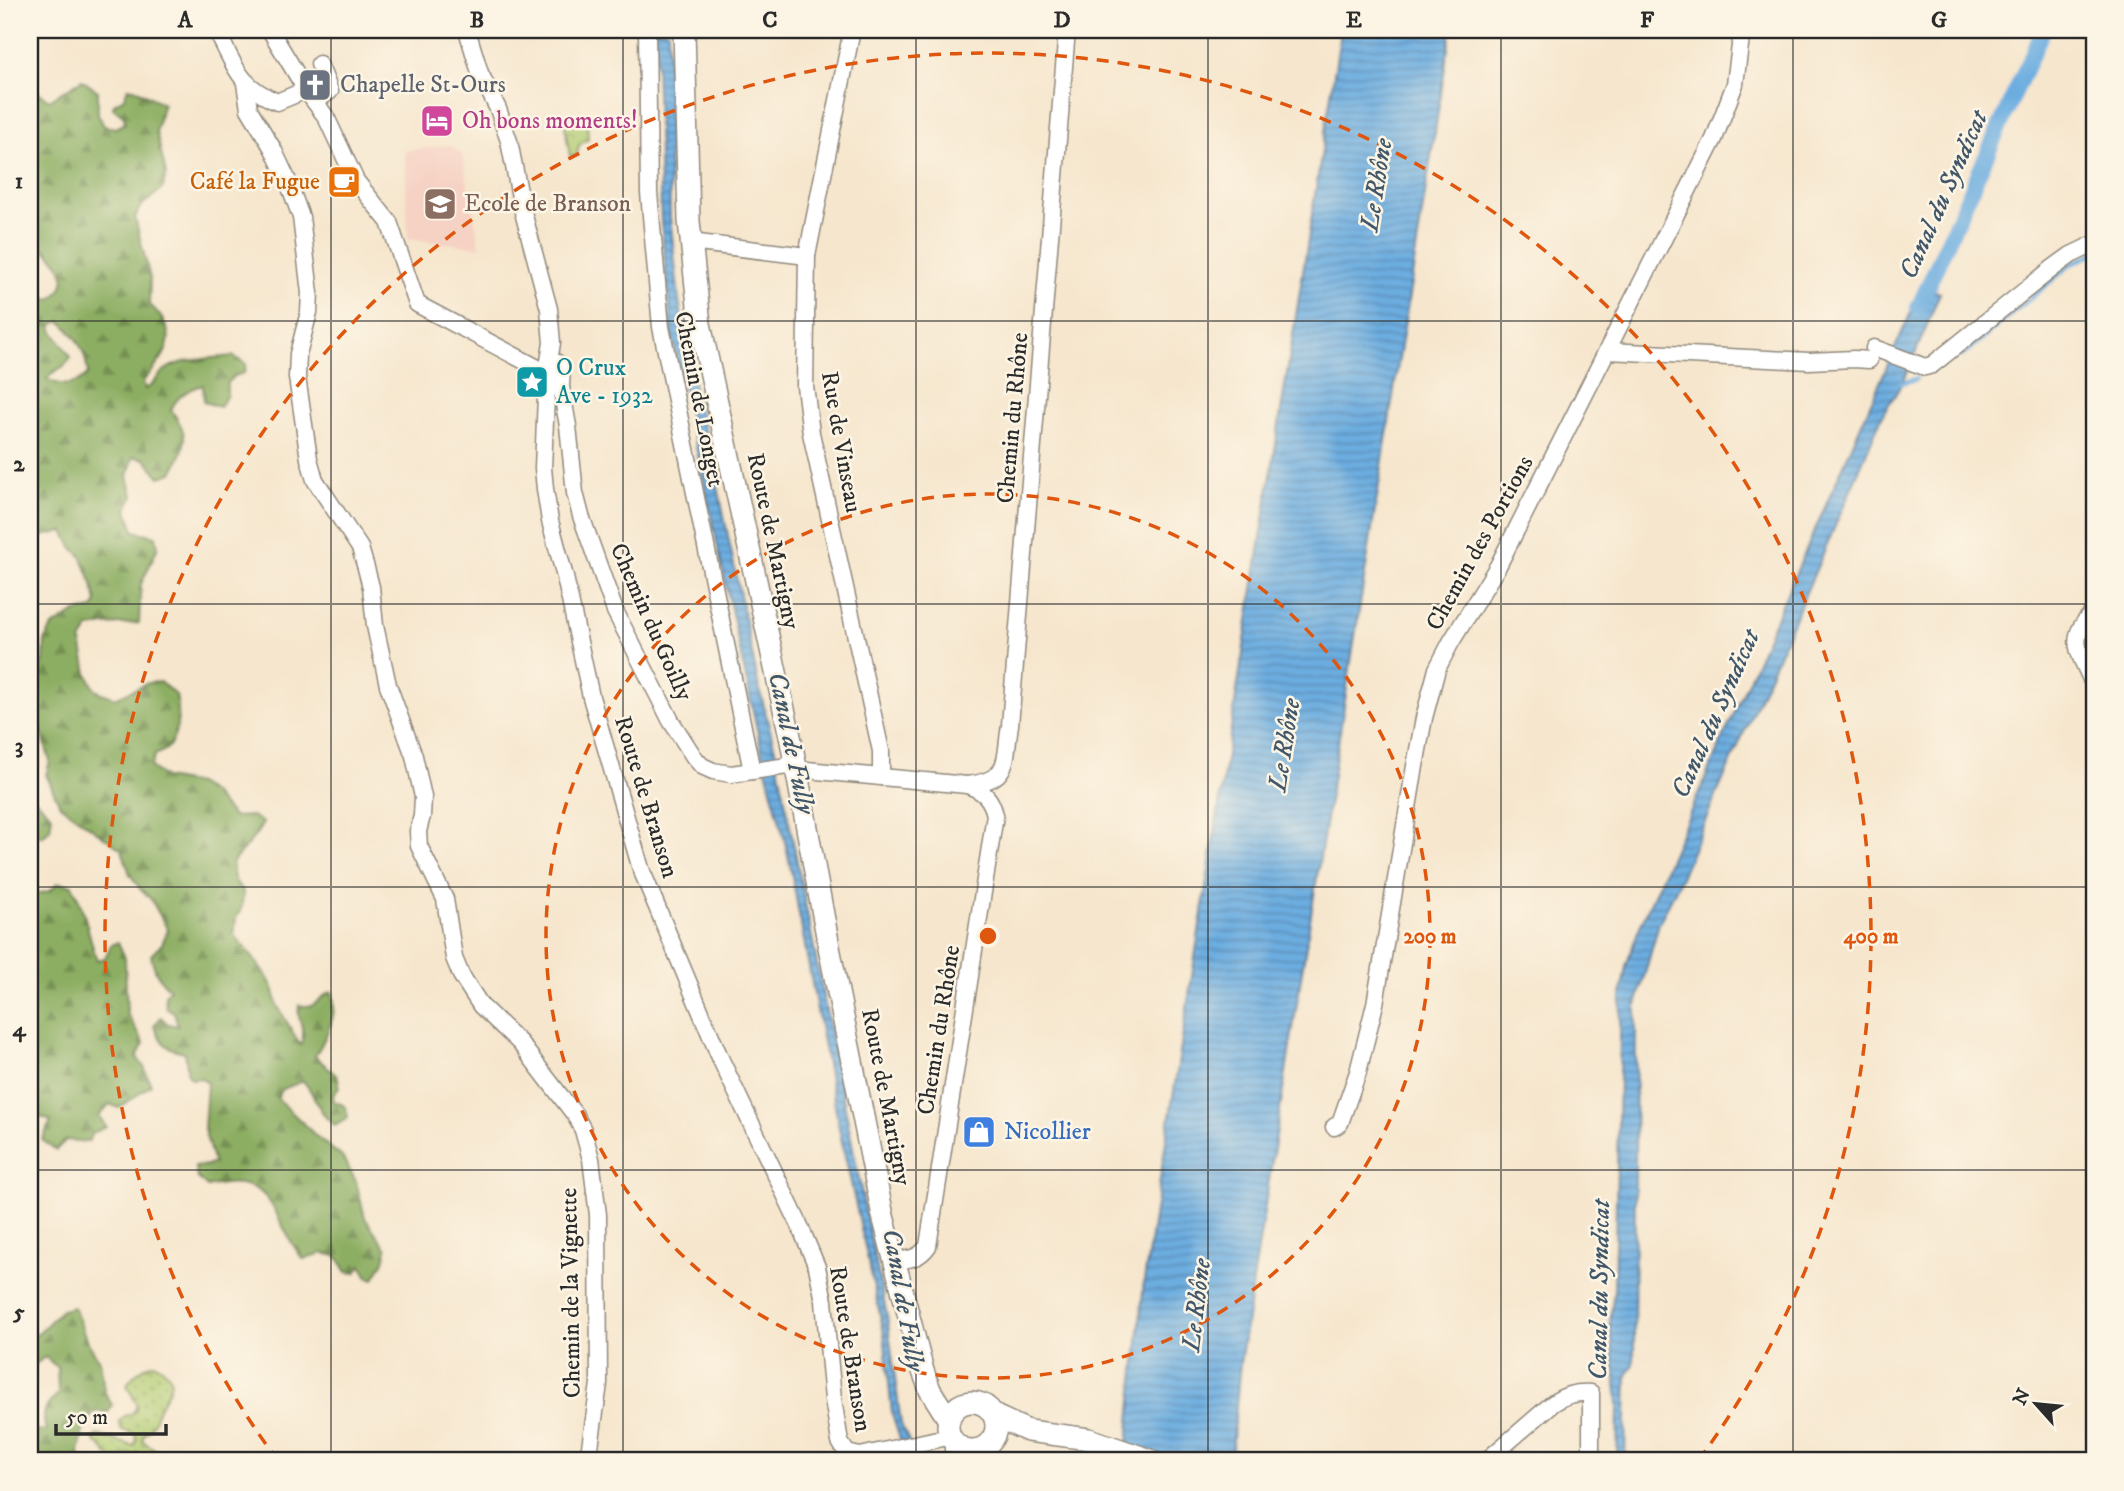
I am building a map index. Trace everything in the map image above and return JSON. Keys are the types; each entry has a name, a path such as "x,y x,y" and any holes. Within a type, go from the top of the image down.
{"main road":[{"name":"Route de Martigny","path":"684,30 690,242 706,355 868,1145 894,1261 928,1385 947,1440"},
{"path":"928,1385 968,1402 984,1404 995,1416 1028,1431 1089,1439 1153,1461"},
{"path":"968,1402 956,1408 947,1440 962,1448 977,1451 1028,1431"},
{"path":"977,1451 996,1429 995,1416"}],"street":[{"path":"216,30 240,78 264,97 277,102 330,91 320,64"},
{"path":"270,30 326,117 356,181 389,222 417,304 548,368"},
{"name":"Route de Branson","path":"467,30 480,73 498,109 509,141 523,212 549,309 552,343 548,368 544,468 548,508 595,710 641,869 721,1060 817,1267 823,1292 837,1429 845,1457 947,1440"},
{"name":"Chemin de Longet","path":"646,30 649,193 661,327 756,771"},
{"name":"Rue de Vinseau","path":"852,30 807,256 805,386 810,421 881,751 881,777"},
{"name":"Chemin du Rhône","path":"967,785 988,782 999,775 1004,763 1010,725 1067,30"},
{"name":"Chemin des Portions","path":"1334,1127 1340,1123 1362,1060 1375,1004 1415,765 1437,669 1498,566 1723,120 1735,83 1742,30"},
{"name":"Chemin de la Vignette","path":"245,83 249,109 273,149 301,217 310,293 309,312 298,354 297,377 309,459 315,480 360,548 366,568 388,685 414,756 423,797 418,831 419,846 445,900 454,958 461,975 481,1006 520,1043 576,1115 591,1158 598,1215 599,1371 588,1461"},
{"path":"690,242 807,256"},
{"path":"1608,351 1809,361 1854,359 1874,353 1925,367 1946,355 2053,268 2094,244"},
{"name":"Chemin du Goilly","path":"548,368 558,363 562,367 561,387 575,494 602,580 630,645 670,721 702,766 731,774 792,767 967,785"},
{"path":"2094,612 2081,625 2077,635 2079,650 2094,686"},
{"name":"Chemin du Rhône","path":"894,1261 916,1258 923,1254 928,1246 994,824 994,811 988,797 967,785"},
{"path":"1486,1461 1552,1404 1578,1392 1591,1393 1591,1461"}],"shaded area":[{"name":"Ecole de Branson","path":"450,145 462,154 480,247 408,239 405,151"}],"green space":[{"path":"82,80 98,91 98,114 104,126 116,128 125,123 124,116 113,108 114,104 124,98 128,88 163,104 156,131 166,174 163,188 140,207 135,218 150,278 149,304 159,314 168,333 165,352 143,381 145,389 165,370 180,363 233,356 246,364 244,373 234,376 227,384 227,395 220,407 204,402 203,385 187,391 176,401 171,410 182,427 184,441 181,456 172,473 160,477 145,459 133,457 128,476 133,496 127,509 134,531 156,536 158,547 141,584 139,623 89,628 81,641 87,673 95,690 115,698 148,683 160,682 176,695 178,714 175,735 168,747 155,755 151,767 165,778 197,784 212,793 233,817 252,816 263,823 232,863 234,880 243,891 242,907 236,918 234,934 265,973 274,990 277,1005 300,1045 303,1030 299,1005 311,1006 332,992 333,1017 315,1056 338,1077 339,1088 333,1095 334,1102 344,1107 348,1118 336,1125 330,1121 303,1081 283,1089 277,1098 342,1157 356,1181 365,1218 387,1249 374,1279 368,1277 361,1265 356,1273 347,1272 337,1256 322,1253 303,1259 277,1214 260,1192 247,1185 230,1183 207,1187 197,1177 195,1167 214,1164 204,1129 207,1083 201,1078 192,1079 188,1076 185,1052 165,1044 154,1026 161,1017 168,1024 178,1026 174,1012 166,1008 165,995 170,989 157,974 151,955 162,944 168,930 151,899 130,874 122,850 60,805 46,775 50,761 37,715 37,678 44,661 45,640 52,627 76,612 93,609 97,602 81,556 72,547 64,531 30,539 30,258 35,258 38,267 39,293 50,300 63,283 63,274 54,259 30,238 30,86 49,100","holes":["61,321 76,339 87,365 88,374 74,383 63,384 47,379 71,357 52,330 53,324"]},
{"path":"587,120 588,139 579,145 577,155 570,157 564,121"},
{"path":"30,779 33,797 52,815 50,829 42,837 30,829"},
{"path":"58,883 72,885 97,960 105,958 111,945 118,942 125,958 127,1014 144,1043 137,1057 151,1085 119,1108 110,1104 99,1116 106,1127 92,1133 88,1142 66,1140 56,1150 42,1140 51,1121 31,1113 30,1109 30,895 50,891"},
{"path":"74,1307 87,1341 100,1362 105,1393 112,1405 108,1413 96,1411 84,1424 79,1453 81,1461 30,1461 30,1430 46,1431 45,1410 58,1394 57,1367 45,1357 30,1368 30,1341 62,1310"},
{"path":"155,1363 168,1374 171,1384 152,1425 143,1436 143,1441 165,1461 133,1461 128,1454 115,1460 93,1439 98,1435 134,1446 135,1434 122,1430 119,1423 122,1418 134,1412 137,1405 127,1385 139,1371"}],"water":[{"name":"Canal de Fully","path":"655,30 668,30 670,217 679,300 694,388 776,754 887,1316 901,1424 918,1461 909,1461 905,1455 892,1414 884,1333 840,1133 788,855 761,748 672,335 661,222"},
{"name":"Le Rhône","path":"1341,30 1451,30 1240,1363 1231,1461 1126,1461 1144,1281"},
{"name":"Canal du Syndicat","path":"1922,287 1940,293 1898,390 1885,409 1659,923 1636,1006 1634,1365 1627,1375 1625,1461 1617,1461 1618,1404 1610,1321 1614,1290 1621,995 1626,966 1638,931"}],"waterway":[{"name":"Canal du Syndicat","path":"1918,308 2043,30"},
{"path":"1962,356 2070,265 2094,253"},
{"path":"1897,384 1916,379"}],"place":[{"name":"Chapelle St-Ours","path":"315,85"},
{"name":"Oh bons moments!","path":"437,121"},
{"name":"Café la Fugue","path":"344,182"},
{"name":"Ecole de Branson","path":"440,204"},
{"name":"O Crux Ave - 1932","path":"532,382"},
{"name":"Nicollier","path":"979,1132"}]}
